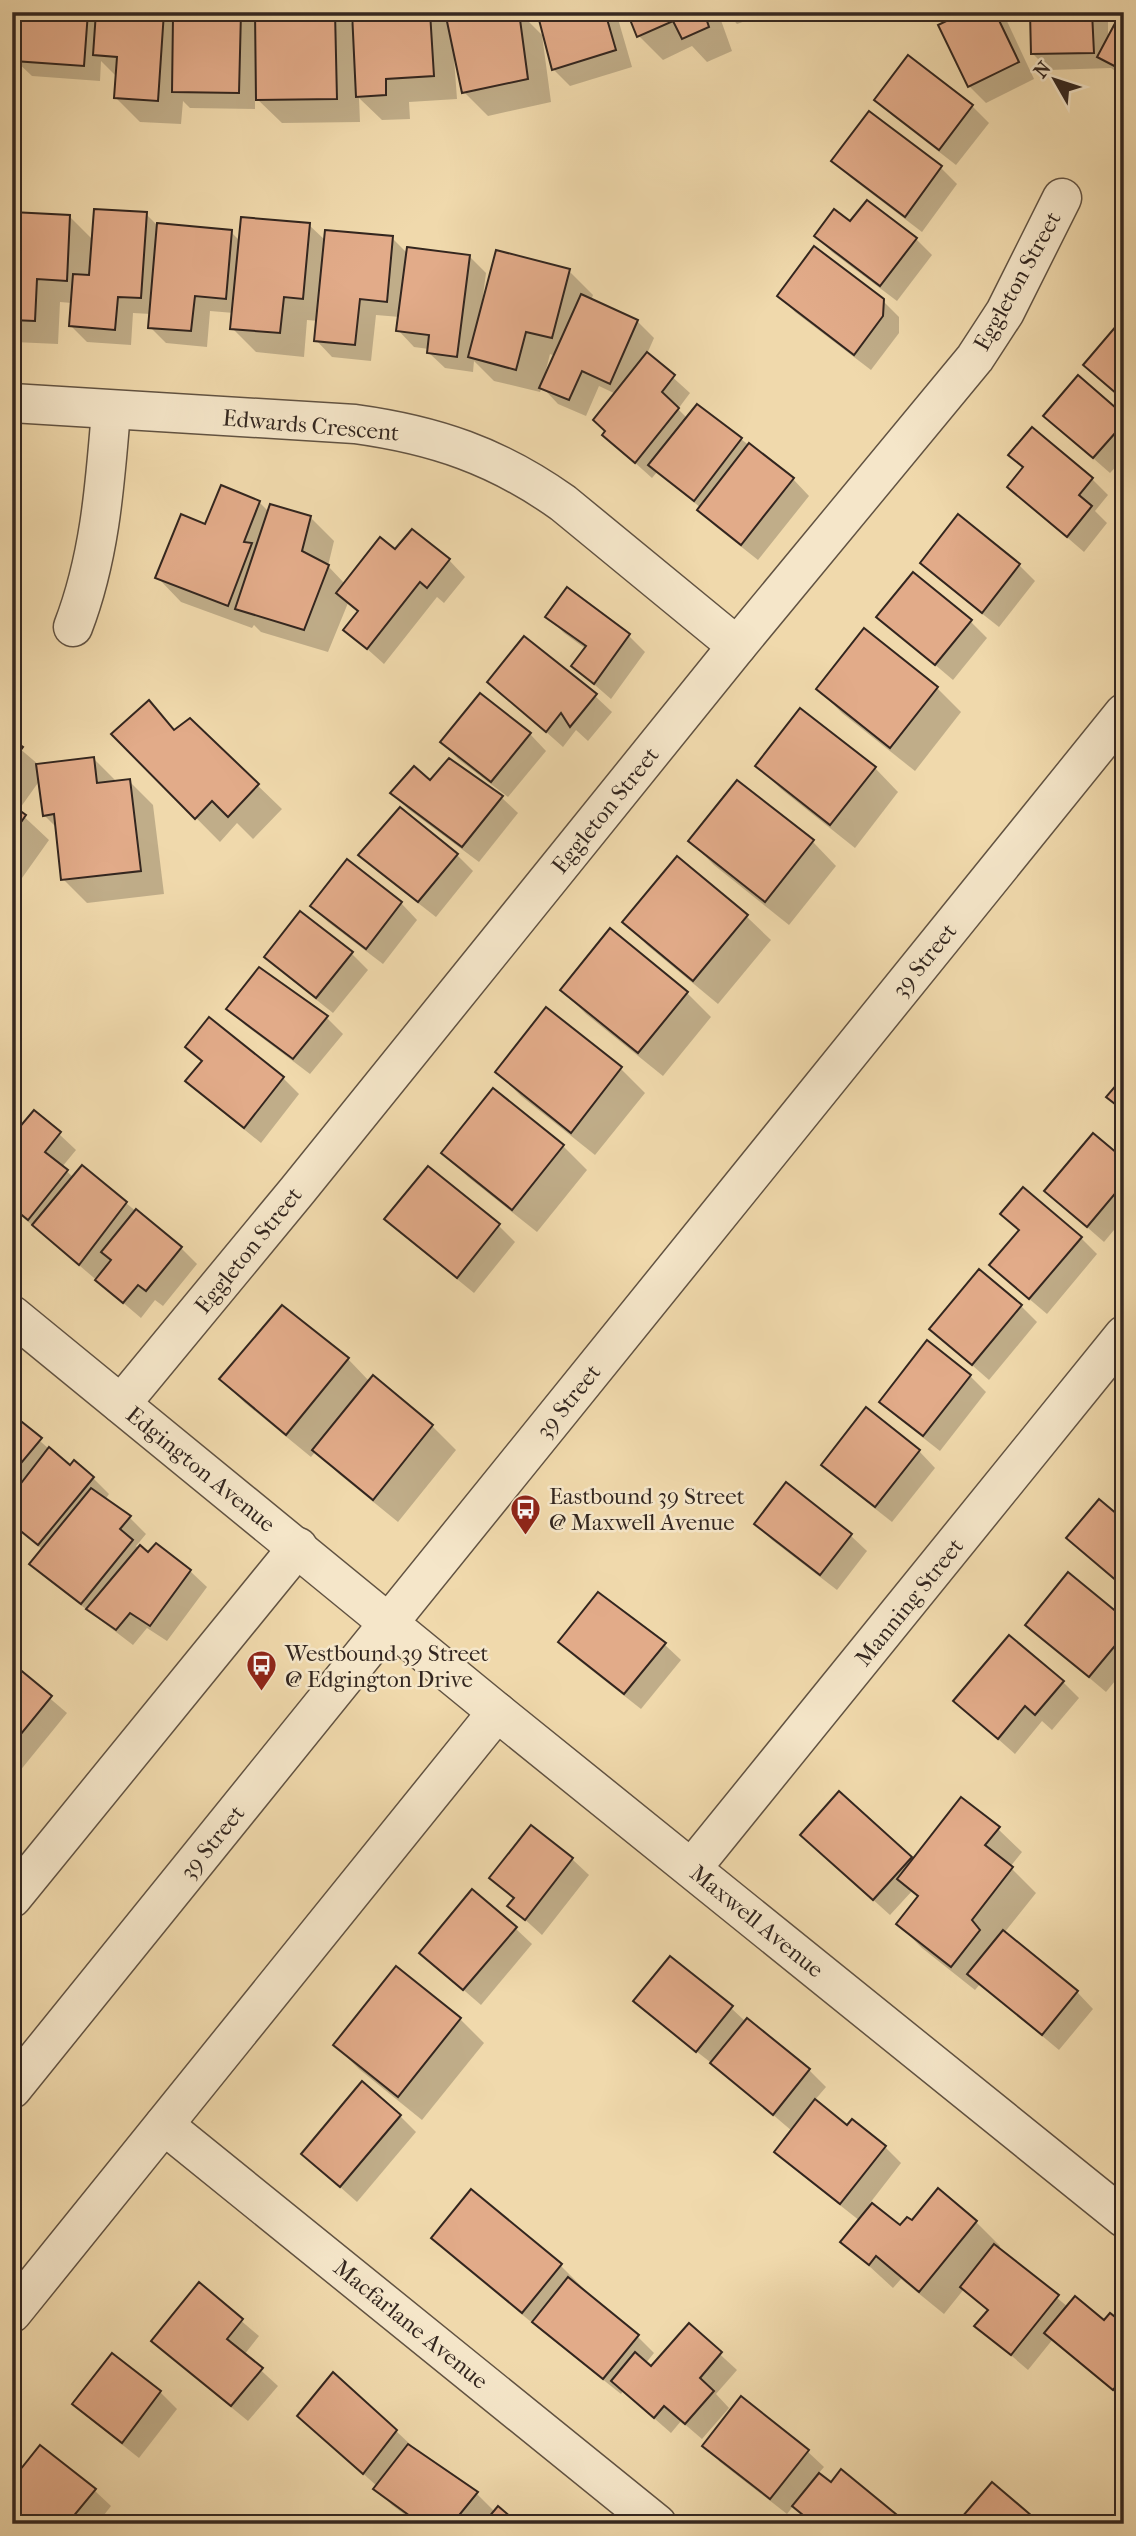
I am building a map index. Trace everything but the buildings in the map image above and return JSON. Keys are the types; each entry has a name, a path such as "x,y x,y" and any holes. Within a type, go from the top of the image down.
{"street":[{"name":"Eggleton Street","path":"121,1404 297,1191 737,646 975,358 1005,312 1062,198"},
{"name":"Edwards Crescent","path":"12,404 355,424 391,429 466,449 541,487 737,646"},
{"path":"73,627 97,544 111,411"},
{"name":"39 Street","path":"12,2089 1124,713"},
{"name":"Edgington Avenue","path":"12,1315 390,1622"},
{"name":"Manning Street","path":"692,1868 1124,1335"},
{"path":"12,1898 298,1548"},
{"name":"Maxwell Avenue","path":"390,1622 497,1712 1122,2213"},
{"path":"12,2313 497,1712"},
{"name":"Macfarlane Avenue","path":"164,2125 657,2524"}],"place":[{"name":"Eastbound 39 Street @ Maxwell Avenue","path":"526,1536"},
{"name":"Westbound 39 Street @ Edgington Drive","path":"262,1693"}]}
